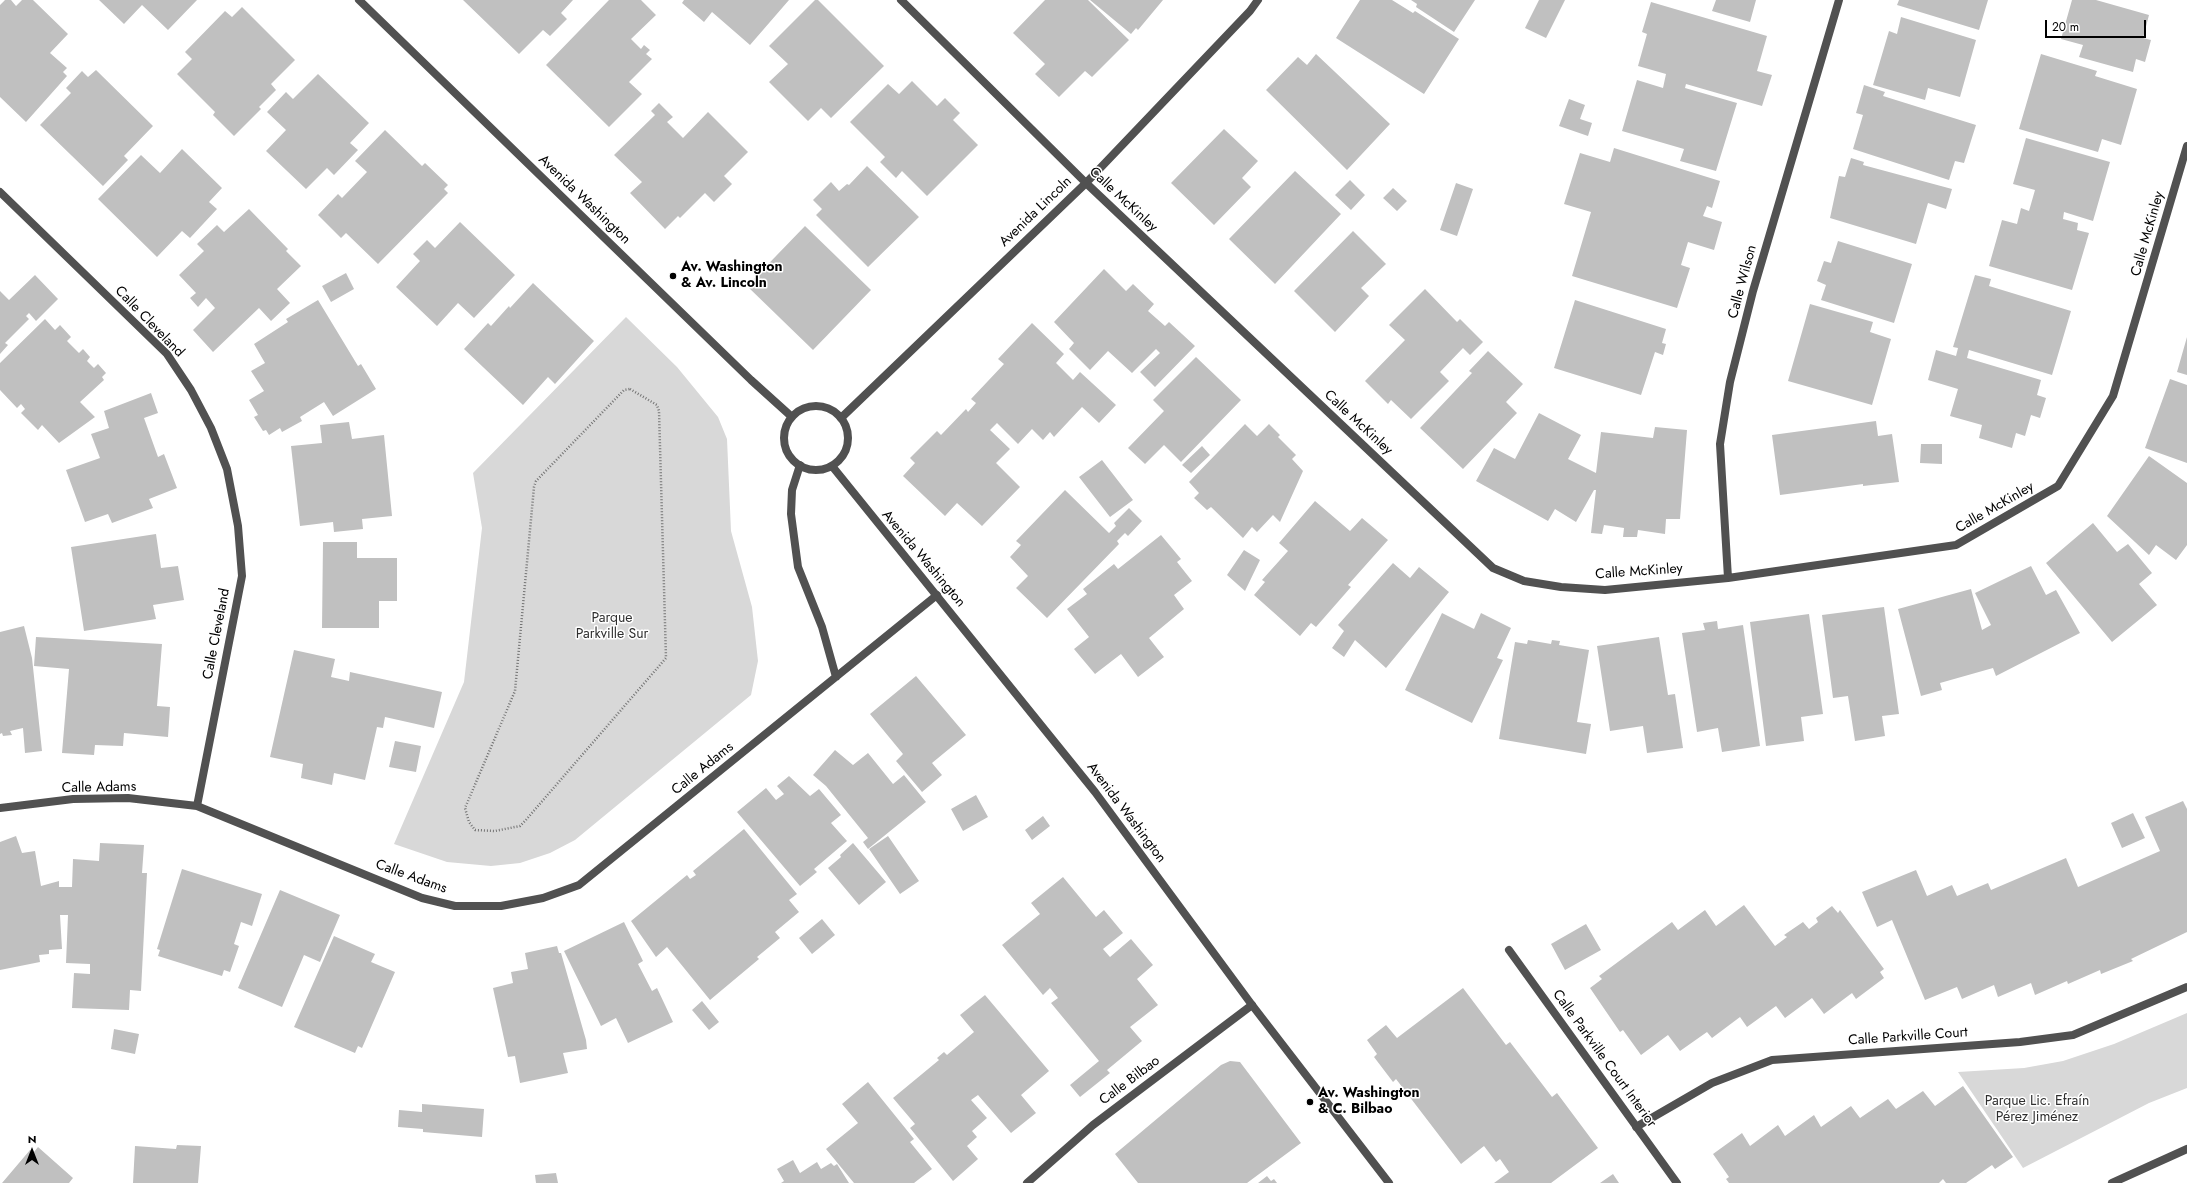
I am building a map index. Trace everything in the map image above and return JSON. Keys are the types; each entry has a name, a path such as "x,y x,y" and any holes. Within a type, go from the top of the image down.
{"street":[{"name":"Avenida Washington","path":"359,0 751,380 792,417"},
{"name":"Calle McKinley","path":"901,0 1086,183 1493,568 1524,581 1561,587 1605,590 1728,578 1956,545 2058,486 2113,396 2187,146"},
{"name":"Avenida Lincoln","path":"841,418 1086,183 1250,11 1258,0"},
{"name":"Calle Wilson","path":"1728,578 1720,444 1730,382 1753,291 1839,0"},
{"name":"Calle Cleveland","path":"0,192 166,354 191,390 211,428 227,470 238,526 242,576 196,806"},
{"path":"812,406 833,410 841,418 846,427 849,439 844,454 832,466 821,469 810,469 800,465 791,458 786,448 784,437 786,426 792,417 801,410 812,406"},
{"path":"800,465 792,490 791,514 798,567 822,627 836,677"},
{"name":"Avenida Washington","path":"832,466 860,503 937,595 1095,792 1252,1005 1389,1183"},
{"name":"Calle Adams","path":"0,808 73,799 128,798 196,806 422,898 455,906 501,906 543,898 579,884 937,595"},
{"name":"Calle Parkville Court Interior","path":"1509,950 1677,1183"},
{"name":"Calle Parkville Court","path":"1636,1127 1712,1083 1772,1060 2020,1042 2073,1035 2187,987"},
{"name":"Calle Bilbao","path":"1027,1183 1093,1125 1252,1005"},
{"path":"2112,1183 2187,1149"}],"path":[{"path":"624,390 636,390 657,406 659,410 666,658 520,826 495,831 475,830 469,822 465,808 515,691 536,481 624,390"}],"green space":[{"name":"Parque Parkville Sur","path":"626,317 677,367 718,417 727,439 731,531 752,607 758,661 751,695 575,840 550,853 520,863 491,866 447,862 394,844 464,682 482,528 473,473"},
{"name":"Parque Lic. Efraín Pérez Jiménez","path":"2187,1013 2187,1088 2149,1103 2023,1168 1958,1072 2024,1068 2063,1061 2114,1044"}],"building":[{"path":"5,0 11,0 16,6 22,0 33,0 68,34 50,53 67,68 63,72 67,76 26,122 0,97 0,5"},
{"path":"99,0 197,0 168,30 142,5 124,24"},
{"path":"463,0 573,0 561,13 567,19 550,36 543,30 519,54"},
{"path":"609,0 641,0 656,15 631,39 641,49 644,45 650,50 646,54 652,59 629,82 642,94 609,127 546,65"},
{"path":"684,0 789,0 750,45 712,12 704,22 682,3"},
{"path":"815,0 818,0 884,66 831,118 821,108 808,121 769,82 788,64 769,46"},
{"path":"1045,0 1088,0 1129,40 1092,77 1085,71 1059,97 1035,74 1045,64 1013,33"},
{"path":"1090,0 1163,0 1138,30 1136,28 1131,34"},
{"path":"1360,0 1392,0 1413,13 1415,11 1459,39 1424,94 1336,38"},
{"path":"1411,0 1475,0 1454,32 1416,7 1417,4"},
{"path":"1539,0 1565,0 1546,38 1525,28"},
{"path":"1716,0 1756,0 1750,22 1712,11"},
{"path":"1899,0 1988,0 1979,30 1897,5"},
{"path":"2072,0 2096,0 2149,15 2143,38 2151,40 2145,62 2136,59 2133,72 2079,57 2083,45 2061,39"},
{"path":"1651,2 1767,36 1757,71 1772,75 1762,106 1686,84 1685,88 1737,103 1716,171 1680,161 1684,149 1622,131 1637,80 1663,88 1666,74 1638,66 1647,34 1642,32"},
{"path":"242,7 295,60 271,84 276,90 259,107 261,109 234,136 213,115 215,112 177,74 192,59 185,52 225,11 232,17"},
{"path":"1901,17 1976,40 1960,97 1928,88 1925,100 1873,85 1889,31 1897,34"},
{"path":"1316,54 1390,124 1347,170 1266,90 1298,57 1307,65"},
{"path":"2041,54 2097,71 2095,76 2137,89 2121,145 2102,139 2098,152 2019,129"},
{"path":"96,70 153,126 124,156 128,160 103,186 40,125 71,93 66,88 82,71 88,77"},
{"path":"318,74 369,123 350,143 358,150 334,175 327,168 306,189 266,151 286,130 267,112 286,92 293,99"},
{"path":"912,81 937,106 945,98 960,113 953,120 978,145 927,196 902,171 896,178 880,162 885,157 850,122 888,84 899,94"},
{"path":"1864,85 1885,92 1883,96 1976,125 1964,163 1955,161 1949,180 1853,149 1863,115 1856,113"},
{"path":"1569,99 1585,105 1580,119 1592,123 1588,136 1559,126"},
{"path":"659,103 673,117 667,122 683,138 708,112 748,152 724,176 732,184 714,202 705,193 680,218 678,216 665,229 630,193 642,182 614,155 655,115 651,111"},
{"path":"1224,129 1258,161 1242,178 1251,187 1214,225 1171,183"},
{"path":"385,130 422,166 425,163 448,185 444,189 448,193 378,264 346,233 341,238 318,215 338,194 342,198 367,172 355,161"},
{"path":"2026,138 2110,162 2093,221 2064,212 2063,219 2078,223 2077,230 2089,233 2072,290 1989,266 2002,220 2017,224 2021,208 2029,211 2035,190 2013,184"},
{"path":"1614,148 1720,181 1712,208 1707,206 1703,216 1722,222 1714,250 1688,242 1681,265 1690,268 1677,308 1572,276 1591,212 1564,204 1580,153 1610,162"},
{"path":"182,149 222,188 209,202 217,209 190,238 182,231 157,257 98,199 141,155 160,173"},
{"path":"1851,158 1864,162 1863,165 1952,189 1946,209 1928,203 1916,244 1830,218 1839,176 1845,177"},
{"path":"867,166 919,217 868,267 816,215 822,209 813,200 831,182 839,191 847,184 849,185"},
{"path":"1295,171 1341,214 1275,284 1229,239"},
{"path":"1350,180 1365,195 1351,210 1335,195"},
{"path":"1456,183 1473,189 1457,236 1440,230"},
{"path":"1393,188 1407,201 1397,211 1383,198"},
{"path":"249,209 288,249 286,251 301,266 277,289 290,303 271,321 259,308 213,352 193,330 215,308 206,298 198,307 190,298 196,293 179,275 204,251 197,244 217,225 224,232"},
{"path":"460,222 515,275 474,318 458,303 437,326 396,287 420,261 413,254 427,240 435,248"},
{"path":"805,226 871,290 813,350 747,286"},
{"path":"1353,231 1386,264 1361,288 1369,296 1335,332 1294,291"},
{"path":"1838,241 1912,264 1894,323 1821,300 1826,285 1817,281 1824,261 1831,263"},
{"path":"1104,269 1126,291 1133,284 1154,304 1148,311 1165,326 1169,322 1195,346 1155,387 1140,372 1160,353 1156,349 1132,373 1108,351 1090,370 1069,349 1074,343 1054,322"},
{"path":"346,273 354,289 331,302 322,286"},
{"path":"35,275 58,299 36,321 29,313 26,316 29,319 5,343 8,345 0,354 0,291 9,300"},
{"path":"1975,275 1991,279 1989,286 2071,311 2052,375 1969,350 1967,358 2041,380 2037,395 2046,398 2040,418 2031,415 2025,436 2016,433 2012,448 1979,438 1982,425 1950,416 1958,389 1928,380 1936,350 1956,356 1958,348 1953,347"},
{"path":"533,283 594,341 555,384 548,377 523,405 464,349 488,323 491,326"},
{"path":"1425,289 1457,322 1460,319 1483,342 1470,355 1463,348 1440,372 1449,381 1411,419 1391,400 1388,404 1365,381 1405,340 1389,325"},
{"path":"318,300 358,366 361,364 376,389 333,416 324,402 300,417 302,421 282,432 280,428 269,435 266,430 263,431 254,417 258,415 249,400 264,391 251,371 265,363 254,344 288,322 286,319"},
{"path":"1575,300 1666,329 1662,343 1666,344 1663,355 1655,352 1641,395 1554,368"},
{"path":"1810,304 1873,322 1870,332 1891,339 1872,405 1788,381"},
{"path":"45,319 55,330 60,325 71,337 67,341 79,353 83,349 90,357 87,361 94,368 98,364 106,373 102,377 104,380 80,402 95,417 59,443 42,425 38,430 21,413 25,409 21,404 17,408 0,390 0,363"},
{"path":"1032,323 1064,354 1056,363 1073,380 1080,372 1116,405 1099,423 1082,407 1054,437 1050,432 1043,440 1032,429 1018,444 997,423 990,430 1010,449 996,463 1020,487 982,526 957,503 945,516 903,476 915,463 910,458 937,431 941,435 966,409 968,412 976,403 971,399 1004,364 998,359"},
{"path":"2187,337 2187,375 2177,372"},
{"path":"1488,351 1523,384 1506,402 1517,413 1463,469 1420,428 1472,373 1469,371"},
{"path":"1196,357 1241,400 1181,462 1164,445 1145,464 1128,448 1164,411 1153,400"},
{"path":"2170,379 2187,385 2187,463 2145,448"},
{"path":"151,393 158,413 144,418 158,457 164,454 177,488 149,499 153,508 112,523 108,514 85,522 66,470 100,458 91,434 109,428 104,411"},
{"path":"1539,413 1581,435 1568,459 1596,473 1601,432 1653,438 1655,427 1687,430 1680,519 1666,519 1665,534 1638,530 1637,537 1623,537 1624,528 1604,525 1602,534 1591,533 1596,490 1594,490 1576,522 1555,509 1548,521 1476,481 1494,448 1515,459"},
{"path":"1876,421 1878,436 1892,434 1899,482 1863,486 1863,484 1780,495 1772,435"},
{"path":"349,422 352,439 384,435 392,516 362,519 363,529 334,532 333,522 300,526 291,446 322,443 320,425"},
{"path":"1245,424 1257,436 1269,424 1280,435 1278,437 1296,455 1292,459 1303,471 1280,522 1273,515 1257,532 1252,527 1243,538 1211,507 1207,510 1194,498 1199,493 1189,482"},
{"path":"1921,444 1942,444 1942,464 1920,463"},
{"path":"1202,446 1210,455 1191,473 1182,465"},
{"path":"2149,456 2187,483 2187,545 2176,560 2156,545 2149,555 2107,516"},
{"path":"1102,460 1133,500 1110,517 1079,477"},
{"path":"1065,490 1109,533 1116,526 1114,523 1129,508 1142,521 1128,536 1125,533 1117,541 1119,544 1047,618 1016,588 1028,576 1010,557 1021,545 1016,541"},
{"path":"1315,501 1350,531 1362,518 1388,540 1348,585 1351,587 1316,627 1311,623 1300,636 1254,595 1265,582 1262,580 1288,551 1279,543"},
{"path":"2093,523 2117,552 2128,544 2152,573 2139,584 2157,605 2112,642 2046,563"},
{"path":"156,534 161,568 178,566 184,600 153,605 156,619 84,631 71,547"},
{"path":"1161,535 1181,559 1177,562 1192,581 1174,595 1184,609 1149,638 1164,657 1138,677 1121,654 1095,674 1074,649 1089,637 1067,609 1087,594 1083,589 1114,564 1118,569"},
{"path":"323,542 357,542 357,558 397,558 397,601 379,601 379,628 322,628"},
{"path":"1244,550 1260,560 1245,591 1227,575"},
{"path":"1393,563 1410,578 1419,567 1449,592 1386,668 1355,640 1344,657 1332,648 1344,631 1338,625"},
{"path":"2031,566 2046,595 2056,590 2080,633 1996,676 1993,668 1940,683 1942,690 1921,696 1898,609 1971,589 1982,630 1991,625 1975,593"},
{"path":"1884,607 1899,714 1882,716 1885,736 1855,741 1848,696 1833,698 1822,615"},
{"path":"1442,613 1474,629 1481,613 1511,628 1497,658 1503,660 1472,723 1405,690"},
{"path":"1809,614 1823,714 1801,717 1804,741 1766,746 1750,622"},
{"path":"1717,621 1718,629 1743,625 1760,746 1722,752 1718,728 1697,732 1682,633 1705,630 1703,623"},
{"path":"24,626 32,658 42,751 25,753 23,728 10,731 12,735 3,736 2,733 0,734 0,632"},
{"path":"36,637 162,644 157,706 170,707 168,737 124,733 123,746 95,745 94,755 62,753 69,669 34,666"},
{"path":"1659,637 1668,695 1675,694 1683,748 1647,753 1643,726 1610,731 1597,646"},
{"path":"1528,640 1551,644 1552,640 1560,641 1559,645 1589,650 1577,722 1591,724 1586,754 1499,739 1515,642 1527,644"},
{"path":"294,650 335,659 331,677 349,681 350,672 442,692 434,728 385,717 383,728 377,727 365,780 334,773 332,785 301,778 303,764 270,757"},
{"path":"916,676 966,735 932,763 942,775 922,792 896,761 903,754 870,714"},
{"path":"395,741 421,746 416,772 389,767"},
{"path":"835,750 853,765 868,753 893,784 904,775 926,802 868,849 863,842 868,838 826,786 813,775"},
{"path":"789,776 810,796 819,789 841,815 831,823 847,841 814,869 817,872 800,886 737,812 766,788 776,800 784,794 777,786"},
{"path":"976,795 988,817 963,831 951,809"},
{"path":"2183,801 2187,809 2187,932 2131,959 2133,961 2101,974 2100,970 2068,984 2067,981 2035,995 2031,983 1998,997 1994,985 1962,999 1957,987 1925,1000 1892,920 1877,927 1862,892 1916,870 1927,896 1952,885 1957,896 1988,883 1991,890 2066,858 2078,887 2160,851 2145,817"},
{"path":"2133,813 2145,838 2122,848 2111,823"},
{"path":"1043,816 1050,826 1032,840 1025,830"},
{"path":"744,829 797,894 789,900 799,912 775,932 780,938 757,957 759,959 710,1000 667,947 656,957 631,921 687,875 690,879 696,875 693,871"},
{"path":"16,836 22,853 35,851 41,886 59,881 59,887 72,887 73,859 99,861 100,843 144,845 142,873 147,873 141,991 130,990 129,1010 72,1008 74,973 90,974 90,964 66,963 68,915 60,915 62,949 49,950 49,954 39,955 40,962 0,970 0,842"},
{"path":"888,836 919,881 900,894 869,849"},
{"path":"853,843 886,882 859,905 828,868 841,857 840,855"},
{"path":"182,869 262,894 252,926 241,922 234,944 239,946 230,972 224,970 222,976 158,956 160,950 157,949"},
{"path":"1063,877 1096,917 1104,910 1123,933 1103,949 1110,957 1131,939 1153,965 1137,979 1158,1005 1130,1027 1142,1041 1107,1070 1110,1073 1080,1097 1070,1085 1099,1061 1051,1003 1058,998 1050,988 1043,995 1002,945 1040,914 1031,903"},
{"path":"280,890 340,915 320,962 304,955 282,1007 238,988"},
{"path":"1744,905 1775,946 1787,937 1784,935 1803,922 1809,929 1818,922 1816,918 1832,906 1838,913 1840,910 1884,969 1880,972 1884,978 1856,999 1852,993 1824,1014 1812,998 1785,1018 1776,1006 1747,1027 1740,1017 1712,1038 1707,1032 1680,1051 1668,1035 1641,1055 1623,1030 1620,1032 1590,988 1602,979 1599,976 1672,922 1678,930 1705,910 1716,926"},
{"path":"822,919 835,935 812,954 799,938"},
{"path":"624,922 643,961 638,964 652,991 657,988 673,1022 628,1043 616,1018 601,1026 564,951"},
{"path":"1586,924 1601,950 1565,970 1551,944"},
{"path":"334,936 375,954 371,962 395,972 362,1048 358,1046 355,1053 294,1027"},
{"path":"557,946 559,953 561,953 586,1040 587,1049 563,1053 568,1073 520,1083 515,1056 508,1057 493,988 513,983 511,972 528,969 525,953"},
{"path":"1463,988 1506,1045 1510,1042 1552,1097 1557,1093 1598,1148 1551,1183 1494,1183 1509,1172 1500,1159 1496,1162 1484,1146 1461,1164 1396,1079 1393,1082 1374,1057 1377,1054 1367,1040 1386,1025 1397,1038"},
{"path":"985,995 1049,1071 1021,1095 1036,1113 1011,1133 978,1095 971,1100 987,1118 972,1131 977,1137 967,1146 978,1159 953,1181 910,1128 915,1124 893,1098 939,1060 937,1058 944,1052 947,1055 974,1032 960,1015"},
{"path":"702,1001 719,1022 709,1030 692,1010"},
{"path":"114,1029 139,1034 135,1054 111,1049"},
{"path":"1230,1061 1240,1062 1301,1143 1247,1183 1138,1183 1115,1154 1221,1065"},
{"path":"868,1082 914,1139 910,1142 932,1169 914,1183 854,1183 826,1149 858,1123 842,1104"},
{"path":"1963,1086 2013,1157 1995,1169 1992,1165 1966,1183 1946,1183 1943,1179 1939,1183 1729,1183 1726,1179 1729,1177 1713,1154 1742,1133 1750,1146 1778,1125 1785,1136 1814,1115 1821,1127 1851,1106 1860,1118 1888,1099 1896,1109 1923,1091 1935,1106"},
{"path":"422,1104 484,1109 482,1137 423,1132 423,1129 398,1127 399,1110 422,1112"},
{"path":"177,1145 201,1146 198,1183 133,1183 135,1146 176,1149"},
{"path":"38,1147 73,1178 69,1183 2,1183 30,1150 34,1152"},
{"path":"793,1160 800,1173 817,1162 821,1169 831,1163 834,1166 837,1164 849,1183 781,1183 784,1181 777,1169"},
{"path":"556,1173 558,1183 536,1183 535,1175"},
{"path":"1613,1174 1619,1183 1600,1183"},
{"path":"1267,1176 1271,1181 1274,1179 1277,1183 1258,1183"}],"place":[{"name":"Av. Washington & Av. Lincoln","path":"673,276"},
{"name":"Av. Washington & C. Bilbao","path":"1310,1102"}]}
